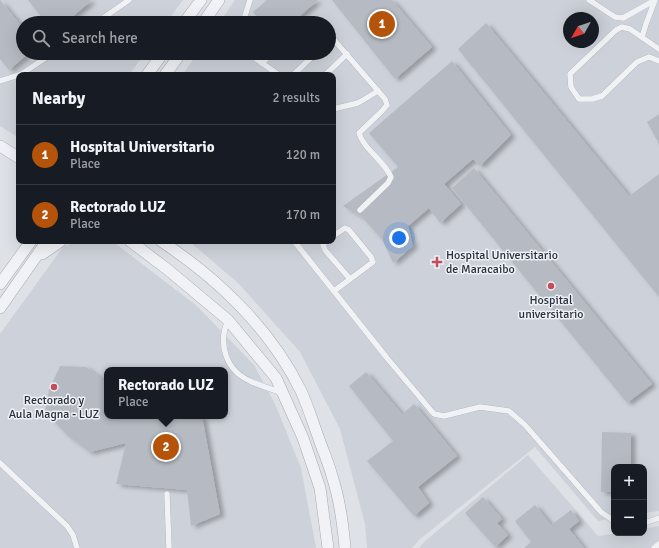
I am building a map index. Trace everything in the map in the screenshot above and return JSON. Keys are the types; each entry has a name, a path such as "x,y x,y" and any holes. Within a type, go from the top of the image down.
{"street":[{"path":"189,16 201,0"},
{"path":"206,16 219,0"},
{"path":"149,72 158,60"},
{"path":"168,72 176,60"},
{"path":"0,146 16,155"},
{"path":"0,284 29,244"},
{"path":"0,308 46,244"},
{"path":"35,259 56,244"},
{"path":"134,244 167,269 228,320 276,378 303,438 320,488 328,548"},
{"path":"166,244 184,256 221,287 252,319 280,354 301,391 332,476 343,521 346,548"}],"lane":[{"path":"106,16 129,0"},
{"path":"245,16 250,0"},
{"path":"588,0 615,17 623,18 655,0"},
{"path":"655,0 659,3"},
{"path":"642,37 655,0"},
{"path":"659,49 630,29 622,27 616,30 570,74 571,87 579,99 592,99 602,96 637,62 649,57 659,61"},
{"path":"336,44 347,54 385,98 387,105 359,133 361,140 386,168 391,177 388,183 360,210"},
{"path":"329,72 347,54"},
{"path":"24,72 42,60"},
{"path":"258,60 275,72"},
{"path":"262,63 265,60"},
{"path":"296,72 309,60"},
{"path":"0,81 16,76"},
{"path":"336,108 358,103 378,91"},
{"path":"334,291 373,262 371,257 349,230 345,228 336,234"},
{"path":"296,244 434,414 444,416 480,407 509,411 525,425 601,512 611,520"},
{"path":"324,244 325,250 350,280"},
{"path":"228,320 225,328 223,344 225,355 237,372 248,381 283,394"},
{"path":"0,463 67,526 77,548"},
{"path":"167,494 169,548"},
{"path":"647,522 659,518"},
{"path":"654,548 659,544"}],"shaded area":[{"path":"0,0 183,0 171,16 16,16 16,60 140,60 131,72 16,72 16,136 0,126"},
{"name":"Hospital Universitario de Maracaibo","path":"235,0 659,0 659,511 647,513 647,464 611,464 611,519 598,521 535,447 420,539 412,548 367,548 365,524 340,429 300,352 239,284 192,244 336,244 336,72 184,72 193,60 336,60 336,16 224,16"},
{"name":"Rectorado y Aula Magna - LUZ","path":"70,244 116,244 197,306 254,365 275,404 301,468 316,548 0,548 0,334 63,247"},
{"path":"528,455 598,536 611,534 611,536 647,536 647,528 659,526 659,548 419,548 424,542"}],"building":[{"path":"0,0 16,19 16,60 21,60 9,70 0,59"},
{"path":"28,0 91,1 73,16 41,16"},
{"path":"267,0 318,0 300,16 256,16 253,12"},
{"path":"332,0 392,0 432,47 395,79"},
{"path":"486,23 629,196 659,174 659,297 458,49"},
{"path":"452,61 511,135 480,166 473,159 444,184 461,204 440,223 429,208 408,226 413,246 393,263 383,241 362,217 343,206 398,167 369,133"},
{"path":"659,114 659,144 647,122"},
{"name":"Hospital universitario","path":"474,168 652,384 627,403 452,188"},
{"path":"60,366 86,367 104,381 104,419 203,419 220,514 191,526 187,490 116,484 126,443 90,452 68,436 45,412 49,390"},
{"path":"366,372 402,414 414,404 457,456 418,487 429,503 414,516 367,461 393,441 349,386"},
{"path":"602,432 631,433 631,464 611,464 611,492 601,492"},
{"path":"483,497 502,519 497,523 508,535 495,547 465,513"},
{"path":"535,505 551,525 571,510 579,521 569,529 584,548 524,548 531,542 515,521"}],"place":[{"name":"Hospital Universitario","path":"382,24"},
{"name":"Hospital Universitario de Maracaibo","path":"437,262"},
{"name":"Hospital universitario","path":"551,286"},
{"name":"Rectorado y Aula Magna - LUZ","path":"54,387"},
{"name":"Rectorado LUZ","path":"166,447"}]}
